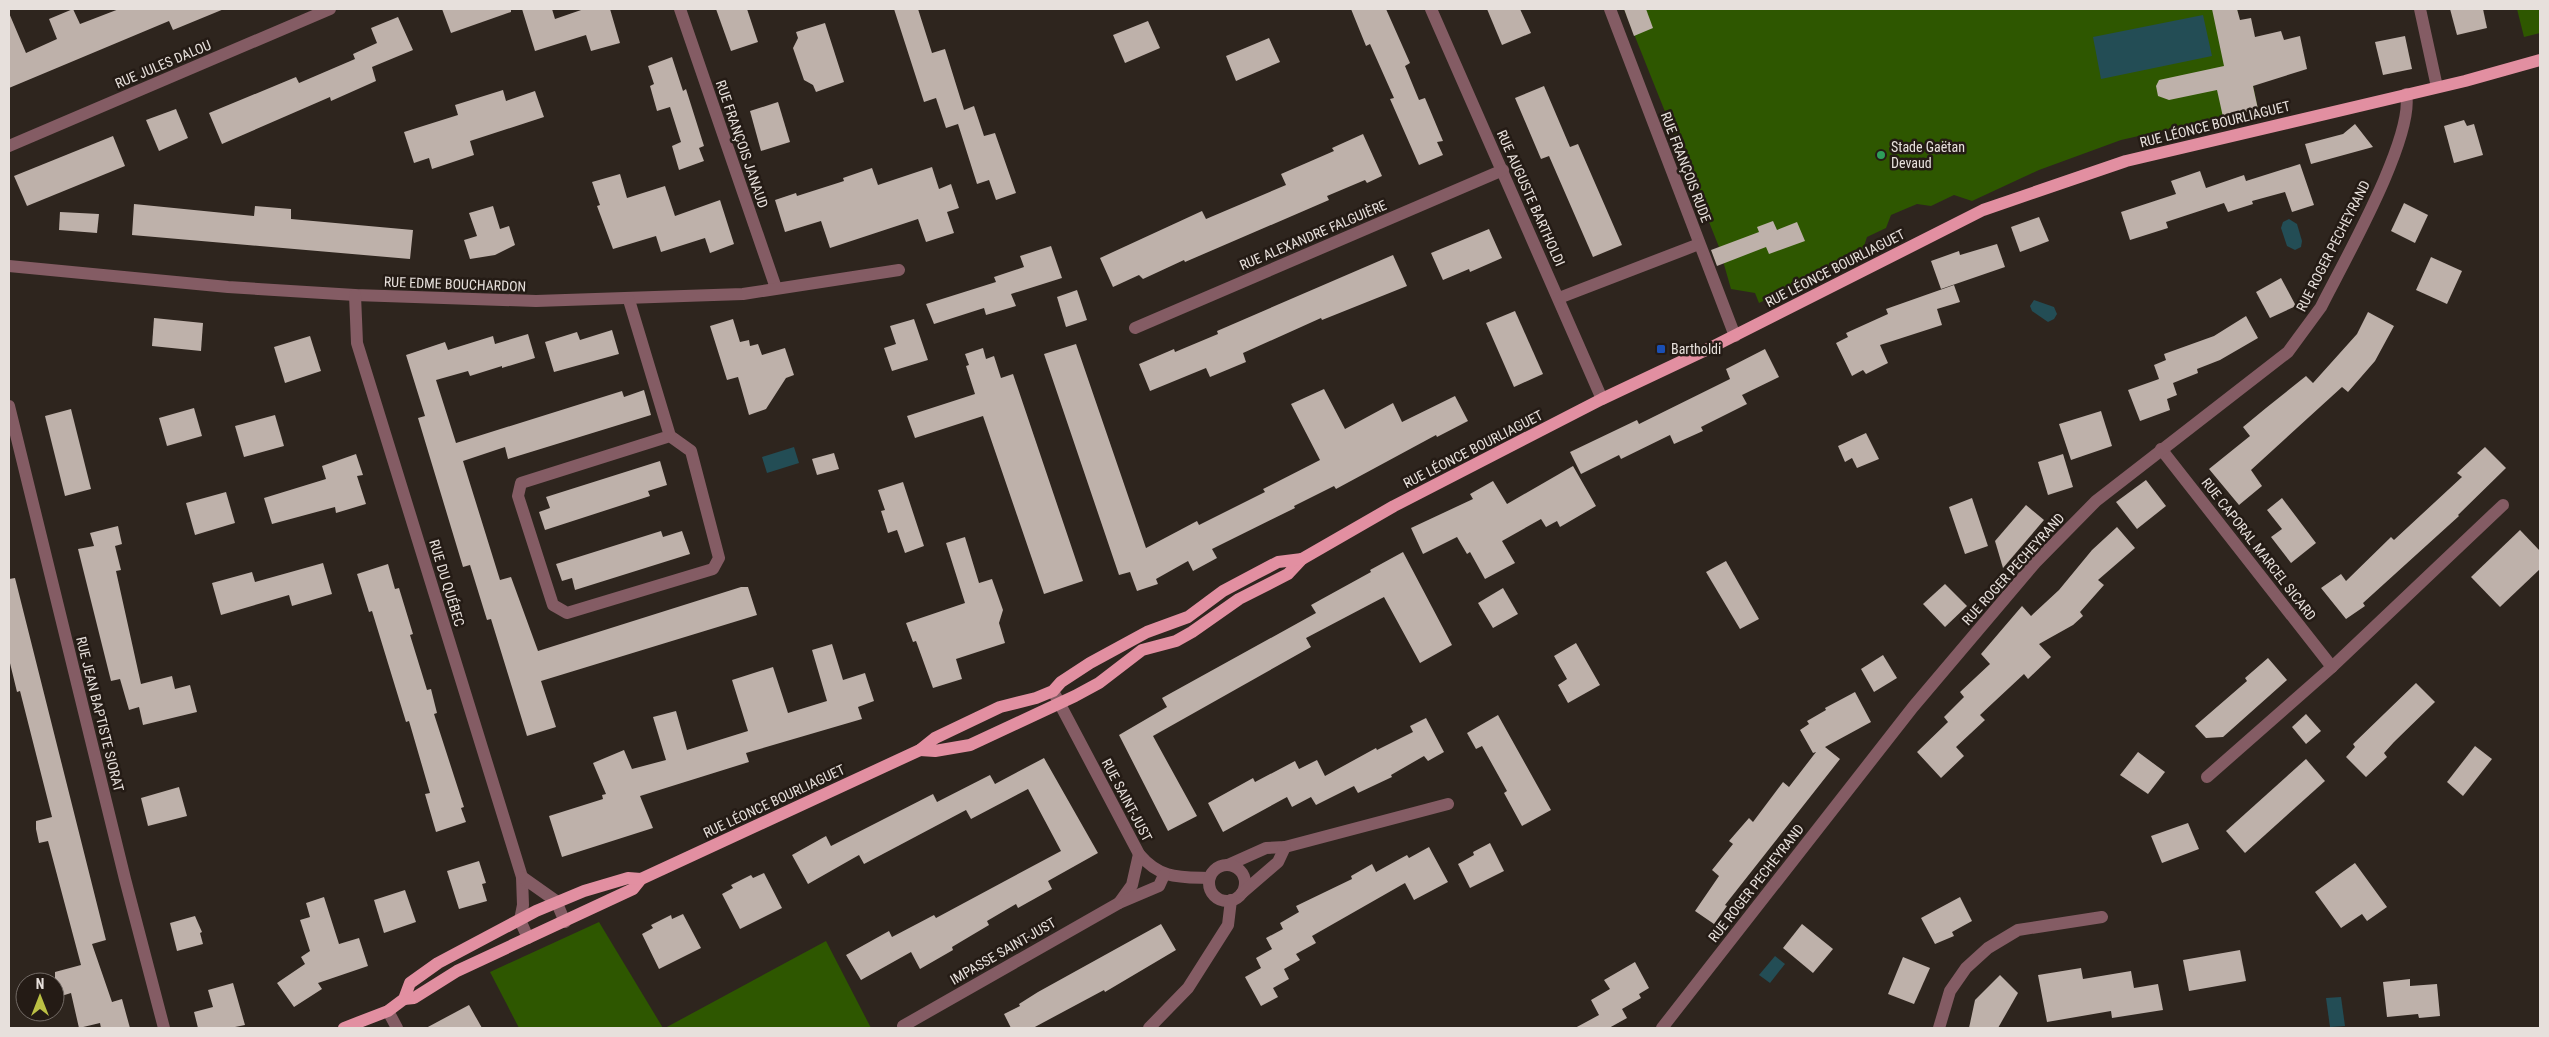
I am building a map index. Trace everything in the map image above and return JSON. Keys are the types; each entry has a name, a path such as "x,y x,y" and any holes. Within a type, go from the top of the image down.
{"main road":[{"name":"RUE LÉONCE BOURLIAGUET","path":"920,750 935,751 970,745 1060,704 1098,684 1142,650 1176,641 1192,632 1240,599 1288,574 1302,559 1394,506 1602,399 1735,336 1983,210 2126,161 2437,87 2540,60"},
{"name":"RUE LÉONCE BOURLIAGUET","path":"344,1028 388,1012 404,999 410,983 438,963 556,901 628,878 640,879 920,750 935,738 1000,707 1036,698 1054,690 1061,682 1090,663 1147,632 1188,617 1223,591 1254,574 1278,562 1302,559"},
{"name":"RUE LÉONCE BOURLIAGUET","path":"404,999 414,998 457,970 565,922 633,889 640,879"}],"street":[{"name":"RUE JULES DALOU","path":"9,146 330,9"},
{"name":"RUE FRANÇOIS JANAUD","path":"680,9 776,288"},
{"name":"RUE AUGUSTE BARTHOLDI","path":"1432,9 1602,399"},
{"name":"RUE FRANÇOIS RUDE","path":"1610,9 1735,336"},
{"path":"2420,9 2437,87"},
{"name":"RUE ROGER PECHEYRAND","path":"1662,1028 1913,707 2035,563 2096,501 2288,352 2309,326 2321,307 2399,147 2410,93"},
{"name":"RUE ALEXANDRE FALGUIÈRE","path":"1135,328 1503,170"},
{"path":"1559,298 1699,244"},
{"name":"RUE EDME BOUCHARDON","path":"9,266 355,296 497,301 630,300 743,294 899,270"},
{"name":"RUE DU QUÉBEC","path":"355,296 357,343 522,877 523,905 520,920"},
{"path":"630,300 670,436 691,452 719,558 713,569 567,614 552,605 518,496 522,483 670,436"},
{"name":"RUE JEAN BAPTISTE SIORAT","path":"9,406 125,879 164,1028"},
{"name":"RUE CAPORAL MARCEL SICARD","path":"2162,449 2332,667"},
{"path":"2206,776 2332,667 2503,505"},
{"name":"RUE SAINT-JUST","path":"1054,690 1139,854 1150,867 1164,875"},
{"path":"1285,846 1278,862 1236,897 1225,901 1214,895 1209,884 1209,878 1216,868 1228,865 1266,848 1285,846 1448,804"},
{"name":"IMPASSE SAINT-JUST","path":"1118,903 1132,885 1139,854"},
{"path":"1149,1028 1188,988 1228,925 1236,897 1244,884 1242,873 1228,865"},
{"path":"1164,875 1209,878"},
{"name":"IMPASSE SAINT-JUST","path":"903,1026 1118,903 1159,886 1164,875"},
{"path":"522,877 556,901 565,922"},
{"path":"1939,1028 1950,991 1966,968 1988,948 2018,930 2102,917"},
{"path":"520,920 528,938"},
{"path":"388,1012 397,1028"}],"green space":[{"name":"Stade Gaëtan Devaud","path":"1624,9 2237,9 2258,109 2121,140 2039,170 1972,201 1954,195 1931,206 1917,204 1891,215 1886,228 1867,237 1862,252 1759,303 1755,293 1731,289 1719,247"},
{"path":"2517,9 2540,9 2540,33 2524,37"},
{"path":"599,922 663,1028 519,1028 490,972"},
{"path":"826,941 871,1028 665,1028"}],"water":[{"path":"2203,15 2212,56 2101,79 2093,37"},
{"path":"2289,219 2297,224 2302,241 2301,247 2295,250 2287,246 2281,228 2283,222"},
{"path":"2034,300 2054,307 2057,314 2054,319 2048,322 2032,311 2030,306"},
{"path":"794,447 799,463 767,473 762,457"},
{"path":"1775,956 1785,964 1770,983 1759,975"},
{"path":"2341,997 2345,1026 2330,1027 2326,998"}],"building":[{"path":"73,9 80,24 119,9 224,9 173,30 169,21 9,88 9,13 26,53 57,39 49,19"},
{"path":"442,9 511,9 511,12 451,33"},
{"path":"522,9 552,9 555,19 584,9 610,9 620,43 591,51 586,35 535,51"},
{"path":"716,9 747,9 758,42 731,51"},
{"path":"894,9 918,9 932,53 945,49 964,110 974,106 984,136 995,133 1016,193 996,200 989,180 977,184 958,124 946,128 936,98 924,102"},
{"path":"1351,9 1386,9 1410,63 1405,66 1419,100 1425,98 1443,141 1437,142 1443,155 1419,165 1390,99 1394,98 1370,44 1366,46"},
{"path":"1487,9 1520,9 1531,33 1502,45"},
{"path":"1624,9 1646,9 1653,28 1634,36"},
{"path":"2212,9 2237,9 2240,20 2251,18 2255,37 2281,31 2284,40 2300,36 2307,69 2253,86 2258,109 2223,117 2217,90 2169,100 2158,96 2156,86 2159,80 2224,66"},
{"path":"2450,9 2483,9 2487,28 2457,35"},
{"path":"398,17 413,50 372,67 376,81 331,101 330,97 222,144 209,113 296,77 299,83 355,59 353,54 377,43 371,28"},
{"path":"1148,21 1160,48 1125,63 1113,35"},
{"path":"825,23 844,82 816,92 813,85 804,80 793,48 798,38 796,32"},
{"path":"2405,36 2412,69 2383,75 2375,42"},
{"path":"1269,38 1280,62 1236,81 1226,56"},
{"path":"672,57 683,91 686,89 704,146 699,148 704,161 679,170 672,146 681,142 670,107 657,111 650,86 654,84 648,66"},
{"path":"1544,86 1570,147 1578,144 1622,245 1593,257 1549,156 1541,159 1515,98"},
{"path":"503,90 506,101 535,91 544,117 470,141 474,155 432,169 429,158 414,163 404,132 458,115 455,105"},
{"path":"778,102 790,142 761,151 750,111"},
{"path":"176,109 188,138 159,151 146,120"},
{"path":"2464,120 2467,126 2474,124 2483,155 2454,163 2444,126"},
{"path":"2355,124 2373,147 2311,164 2305,144 2343,134"},
{"path":"1363,134 1382,176 1367,183 1365,180 1327,196 1329,200 1185,262 1184,260 1143,279 1139,275 1113,287 1100,258 1202,211 1206,219 1286,185 1281,174 1334,151 1332,148"},
{"path":"113,136 125,166 27,206 14,176"},
{"path":"2300,164 2314,205 2292,212 2285,192 2252,201 2253,204 2228,212 2224,203 2166,222 2168,228 2130,240 2121,212 2176,194 2171,181 2200,171 2206,188 2244,175 2246,181"},
{"path":"932,167 939,189 951,184 959,208 947,212 954,233 926,242 918,219 830,248 821,221 785,232 775,200 796,193 797,196 844,181 843,178 872,168 878,185"},
{"path":"620,174 627,198 665,186 675,216 720,200 734,244 710,253 705,238 661,252 656,236 613,249 597,206 600,205 592,182"},
{"path":"2404,203 2428,215 2415,243 2391,231"},
{"path":"134,204 254,216 255,206 291,209 291,219 413,230 410,259 132,235"},
{"path":"493,206 500,229 509,226 515,245 495,255 470,259 464,240 477,236 469,213"},
{"path":"60,212 99,214 97,233 59,230"},
{"path":"2039,217 2049,241 2020,252 2011,227"},
{"path":"1773,221 1777,230 1797,222 1805,241 1769,254 1766,247 1717,266 1711,250 1759,232 1757,227"},
{"path":"1489,229 1502,258 1470,272 1469,269 1443,280 1431,253"},
{"path":"1997,244 2005,267 1941,289 1931,261 1959,251 1960,255"},
{"path":"1051,246 1062,278 1011,294 1016,306 986,315 984,308 934,324 926,304 996,282 994,277 1024,267 1020,256"},
{"path":"1393,255 1407,286 1322,320 1321,318 1243,353 1246,362 1210,377 1206,368 1150,391 1139,364 1174,349 1175,352 1218,334 1217,331"},
{"path":"2431,257 2462,271 2447,304 2416,290"},
{"path":"2281,278 2296,306 2270,318 2256,292"},
{"path":"1954,285 1960,302 1937,309 1942,325 1880,345 1888,363 1866,374 1863,370 1852,376 1836,343 1848,337 1846,333 1888,314 1886,309"},
{"path":"1077,290 1087,320 1066,327 1057,297"},
{"path":"1515,311 1543,374 1514,387 1486,323"},
{"path":"2368,312 2394,326 2375,361 2348,392 2342,387 2251,470 2262,486 2239,505 2209,469 2250,436 2243,427 2306,376 2313,383 2357,334"},
{"path":"2246,316 2258,338 2220,360 2197,369 2198,373 2173,383 2177,395 2167,399 2170,410 2140,421 2128,390 2159,379 2154,365 2166,360 2164,354 2214,336"},
{"path":"154,318 203,323 201,351 152,346"},
{"path":"733,319 740,342 749,340 750,346 758,344 762,355 785,348 794,375 786,378 766,409 749,415 738,377 727,380 710,326"},
{"path":"914,319 928,360 892,371 884,348 896,344 890,326"},
{"path":"612,330 619,354 554,372 545,342 577,332 580,340"},
{"path":"528,334 535,358 470,376 468,371 436,380 456,443 622,391 624,397 644,390 651,415 508,459 505,447 463,461 500,580 511,577 538,651 741,587 748,587 757,615 541,681 556,727 527,736 491,619 487,620 470,565 463,567 418,418 425,416 406,355 445,342 448,350 493,336 495,344"},
{"path":"310,336 321,371 285,383 274,347"},
{"path":"1076,344 1146,548 1197,521 1199,525 1265,492 1263,489 1320,460 1291,404 1324,389 1345,429 1393,403 1402,422 1455,396 1468,421 1437,437 1436,435 1336,489 1334,486 1294,506 1295,508 1212,549 1217,558 1193,571 1188,561 1156,579 1158,584 1137,591 1130,572 1119,575 1044,354"},
{"path":"983,348 986,359 994,356 1001,378 1013,374 1083,581 1044,594 983,416 915,438 907,416 975,394 966,366 969,365 965,354"},
{"path":"1765,349 1779,377 1742,395 1747,404 1701,427 1703,431 1674,444 1670,435 1621,459 1619,455 1581,474 1570,452 1637,420 1639,424 1730,379 1726,369"},
{"path":"194,408 202,436 167,446 159,418"},
{"path":"71,409 91,489 65,496 45,416"},
{"path":"2101,411 2112,446 2071,460 2059,424"},
{"path":"275,415 284,446 244,457 235,426"},
{"path":"1866,433 1879,459 1857,468 1852,458 1845,462 1838,446"},
{"path":"2485,447 2506,468 2459,516 2363,603 2365,606 2346,619 2321,588 2341,574 2346,581 2391,537 2394,540 2462,477 2457,473"},
{"path":"834,453 839,469 817,475 812,459"},
{"path":"356,454 363,475 357,476 366,504 336,513 335,507 272,524 264,498 326,479 322,466"},
{"path":"2063,454 2073,487 2048,495 2038,462"},
{"path":"660,461 667,485 648,491 650,496 545,530 539,512 550,508 546,497"},
{"path":"1573,466 1596,506 1560,527 1557,521 1546,527 1541,519 1502,541 1515,563 1485,579 1470,552 1467,554 1457,537 1423,554 1411,528 1473,499 1470,494 1493,481 1507,504"},
{"path":"2146,480 2166,506 2137,529 2116,502"},
{"path":"903,482 924,546 905,553 897,530 888,533 881,511 885,510 878,490"},
{"path":"226,492 235,523 195,535 186,503"},
{"path":"1972,498 1988,546 1965,554 1949,507"},
{"path":"2282,498 2316,543 2291,563 2271,537 2282,529 2267,510"},
{"path":"2026,505 2044,520 2003,568 1995,541"},
{"path":"118,526 122,544 115,546 121,570 116,571 141,684 172,676 175,689 190,685 197,712 143,725 139,707 129,710 120,679 111,681 78,549 94,546 90,533"},
{"path":"2117,527 2135,548 2098,580 2104,585 2080,612 2083,616 2073,625 2039,644 2051,657 2028,679 2024,674 1980,715 1985,720 1956,747 1964,756 1941,778 1917,752 1948,722 1944,717 1964,697 1960,692 1990,664 1981,654 2022,606 2031,616 2059,590 2092,550"},
{"path":"2520,530 2540,551 2540,569 2500,607 2471,577"},
{"path":"661,531 663,537 682,531 690,554 575,590 572,578 562,581 556,564"},
{"path":"965,537 979,583 992,579 1003,610 999,623 1005,643 956,659 962,679 933,688 916,641 913,642 906,623 965,603 946,543"},
{"path":"1403,552 1452,645 1420,663 1384,597 1306,638 1311,647 1153,736 1197,816 1168,831 1119,735 1167,707 1162,698 1316,613 1311,605"},
{"path":"1726,561 1759,619 1740,629 1706,572"},
{"path":"323,563 332,594 292,606 289,595 221,615 212,583 252,572 255,582"},
{"path":"388,564 395,589 399,588 413,634 410,635 427,690 431,689 437,713 434,714 464,807 461,808 466,822 436,832 425,794 430,793 409,721 406,722 372,611 369,612 357,574"},
{"path":"15,578 106,940 92,944 112,1002 122,999 130,1028 101,1028 100,1023 79,1028 71,993 65,995 65,972 55,972 81,965 48,841 39,843 36,829 36,821 52,817 20,691 17,692 9,659 9,579"},
{"path":"1945,584 1967,606 1945,627 1923,604"},
{"path":"1503,588 1518,614 1493,628 1478,603"},
{"path":"1576,643 1600,685 1568,703 1558,685 1567,679 1554,656"},
{"path":"832,644 843,680 865,673 874,701 858,707 862,719 746,753 749,762 640,796 653,828 562,857 549,816 603,799 602,795 606,794 593,763 624,750 632,769 666,760 653,717 676,711 687,750 748,731 732,680 773,667 788,713 827,701 812,650"},
{"path":"1883,655 1897,678 1874,692 1861,669"},
{"path":"2268,658 2287,680 2223,737 2206,738 2195,726 2247,681 2245,678"},
{"path":"2416,683 2435,702 2394,742 2384,753 2387,757 2366,777 2346,757 2355,747 2353,744"},
{"path":"1855,692 1871,722 1825,747 1840,759 1725,905 1727,906 1714,924 1695,911 1719,876 1712,870 1733,844 1729,841 1749,818 1753,822 1783,782 1789,787 1816,752 1813,753 1800,730 1809,724 1807,721 1826,710 1825,708"},
{"path":"2306,714 2321,731 2306,744 2292,727"},
{"path":"1498,715 1551,810 1522,826 1504,793 1507,791 1482,746 1476,749 1467,733"},
{"path":"1426,718 1444,752 1428,761 1424,756 1391,775 1392,777 1358,793 1354,786 1316,805 1311,797 1292,807 1287,797 1223,832 1208,803 1253,778 1255,782 1295,761 1299,769 1317,760 1325,776 1376,748 1377,750 1413,732 1410,726"},
{"path":"2475,746 2492,759 2463,796 2447,782"},
{"path":"2138,752 2165,772 2148,794 2120,775"},
{"path":"1044,758 1098,853 1048,881 1052,889 1018,908 1016,904 987,921 989,925 952,947 953,950 920,969 911,952 861,980 846,955 889,931 892,937 934,915 936,918 1061,851 1028,789 971,819 966,810 864,864 859,855 808,884 792,855 826,836 831,846 933,794 937,802 990,775 995,784"},
{"path":"2306,759 2325,781 2245,853 2226,831"},
{"path":"179,787 187,816 148,826 141,798"},
{"path":"2188,823 2199,849 2162,863 2151,836"},
{"path":"1490,843 1504,871 1470,888 1458,864 1474,855 1473,852"},
{"path":"1429,847 1448,882 1414,900 1405,883 1312,936 1316,943 1296,954 1300,960 1284,969 1289,979 1273,988 1278,997 1261,1006 1245,977 1261,968 1256,958 1272,949 1266,938 1283,929 1280,923 1299,912 1296,906 1352,879 1351,876 1372,864 1376,872 1407,855 1409,858"},
{"path":"479,861 486,883 482,884 487,901 459,909 447,871"},
{"path":"2355,863 2387,907 2367,921 2362,914 2341,928 2315,892"},
{"path":"764,873 782,908 740,929 722,894 733,888 731,885 751,875 753,878"},
{"path":"405,890 416,922 384,933 374,900"},
{"path":"324,897 339,944 359,938 368,966 318,983 322,989 294,1007 277,983 305,964 301,957 310,951 300,920 310,917 306,903"},
{"path":"1960,897 1972,921 1952,932 1954,936 1935,944 1921,918"},
{"path":"683,914 701,948 659,969 642,934 653,928 651,925 671,915 672,919"},
{"path":"195,916 202,932 200,933 203,944 177,951 170,923"},
{"path":"1161,924 1176,950 1105,992 1104,990 1033,1028 1011,1028 1004,1014 1020,1006 1019,1004 1038,992"},
{"path":"1802,924 1833,949 1813,973 1783,948"},
{"path":"2240,950 2246,981 2189,991 2183,960"},
{"path":"1903,957 1930,968 1914,1004 1888,994"},
{"path":"1635,962 1649,988 1639,994 1641,998 1622,1009 1627,1018 1609,1028 1575,1028 1599,1015 1591,1000 1610,989 1604,980"},
{"path":"2081,968 2083,979 2131,971 2134,988 2158,984 2163,1010 2112,1018 2111,1011 2047,1022 2038,975"},
{"path":"2000,975 2018,993 1998,1028 1969,1028 1975,1000"},
{"path":"2410,979 2410,986 2437,984 2440,1016 2419,1018 2418,1014 2387,1017 2383,982"},
{"path":"233,983 245,1025 230,1028 198,1028 194,1012 213,1007 208,990"},
{"path":"469,1005 482,1028 426,1028"}],"place":[{"name":"Stade Gaëtan Devaud","path":"1881,155"},
{"name":"Bartholdi","path":"1661,349"}]}
